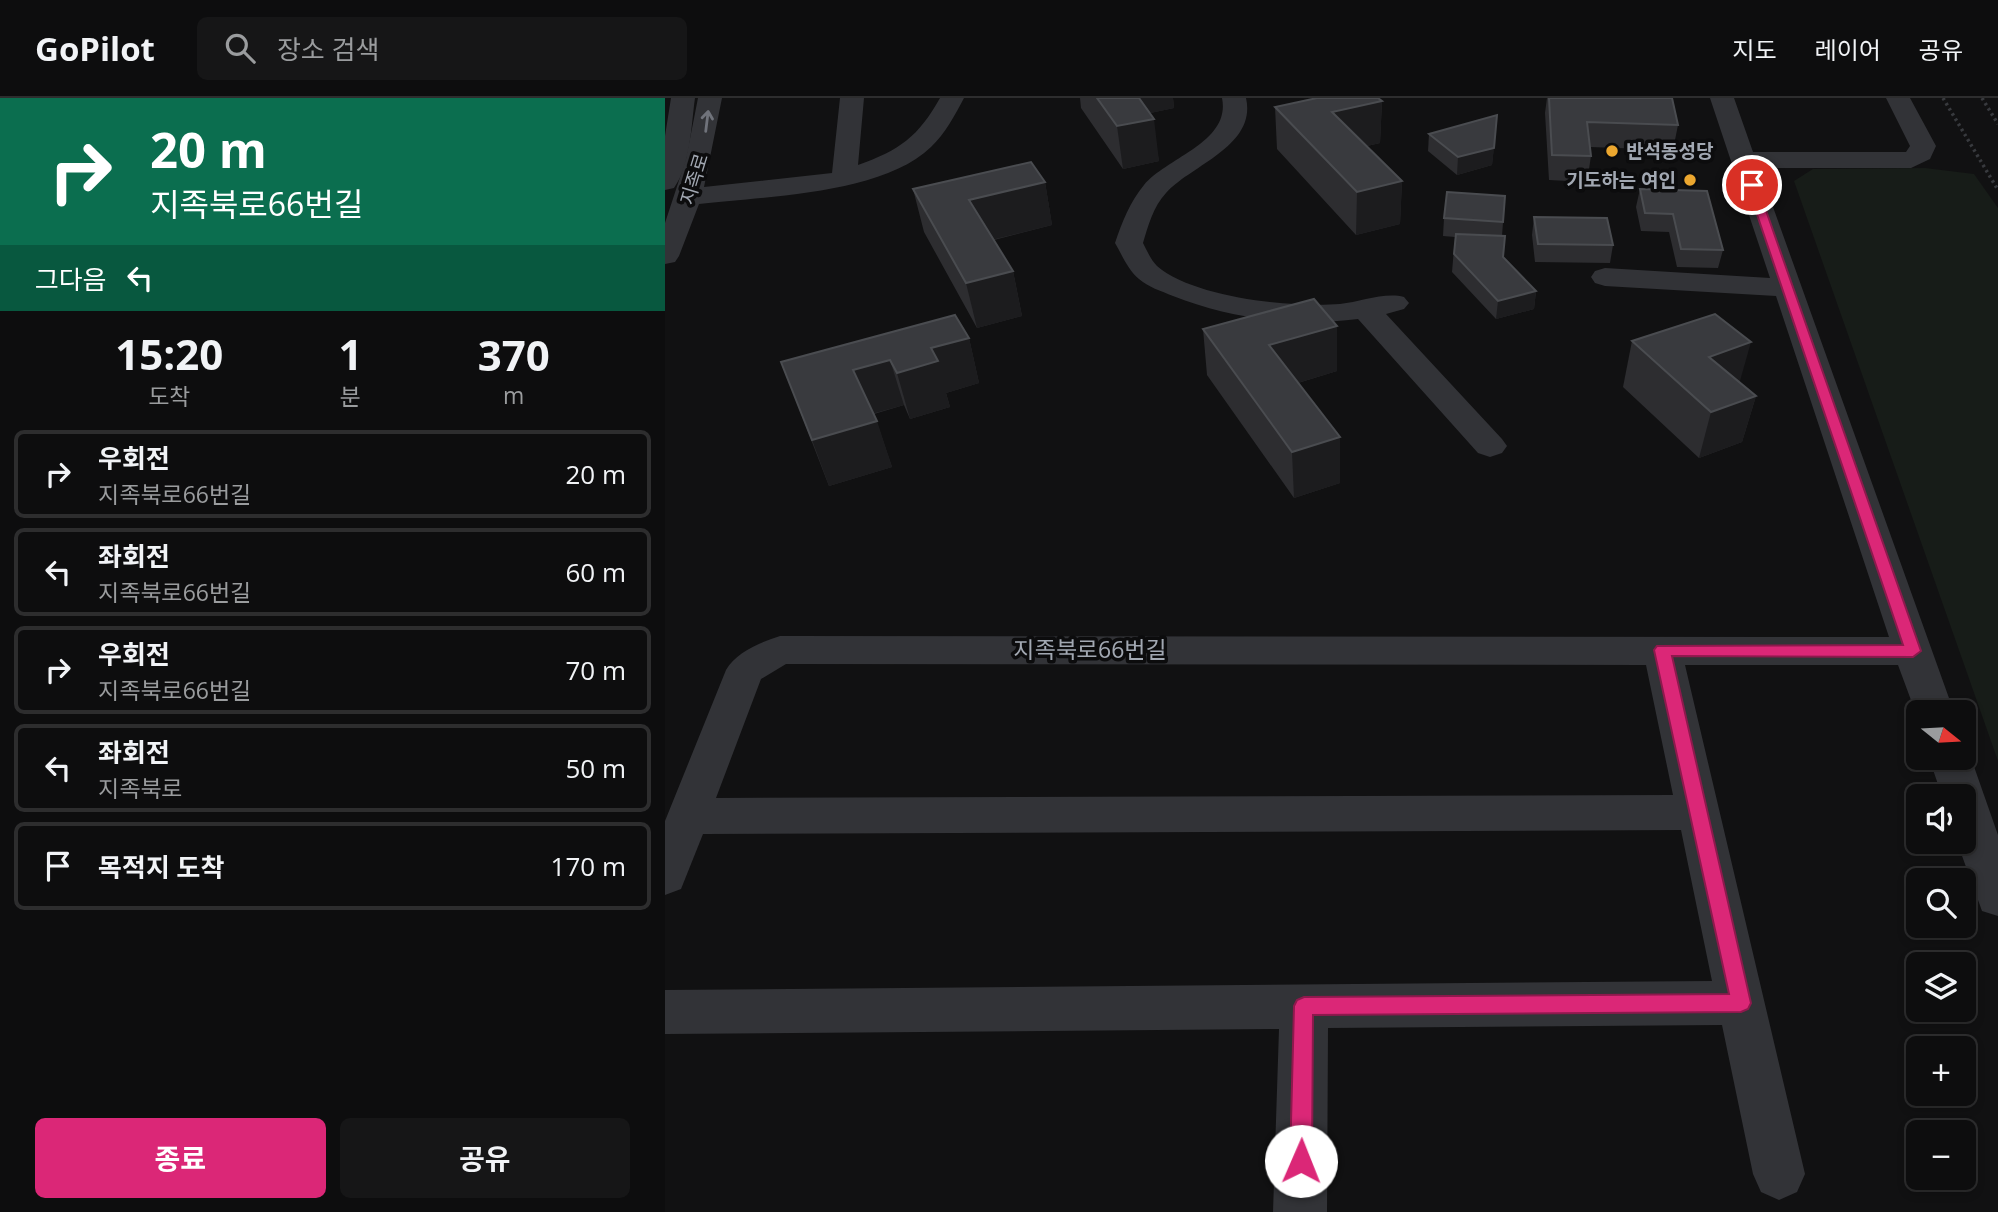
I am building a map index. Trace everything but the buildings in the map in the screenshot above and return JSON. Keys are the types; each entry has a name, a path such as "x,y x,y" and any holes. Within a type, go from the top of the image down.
{"street":[{"name":"지족로","path":"665,182 676,146 683,98"},
{"name":"지족로","path":"665,256 690,197 705,144 710,98"},
{"path":"844,179 852,98"},
{"path":"690,197 844,179 919,146 935,127 952,98"},
{"path":"1234,98 1236,116 1223,138 1177,169 1154,189 1136,217 1129,243 1148,274 1192,294 1252,309 1325,314 1380,306 1490,446"},
{"path":"1722,98 1930,700"},
{"path":"1743,160 1911,160 1921,154 1923,146 1898,98"},
{"path":"1605,277 1787,288"},
{"name":"지족북로66번길","path":"665,876 745,670 781,650 1913,651"},
{"path":"1662,650 1779,1174"},
{"path":"688,816 1698,812"},
{"path":"1976,834 1998,897"},
{"path":"665,1012 1741,1003"},
{"path":"1300,1212 1304,1006"}],"path":[{"path":"1943,98 1998,190"},
{"path":"1982,98 1998,124"}],"shaded area":[{"path":"1925,168 1974,174 1998,208 1998,761 1794,181 1813,169"}],"place":[{"name":"반석동성당","path":"1612,151"},
{"name":"기도하는 여인","path":"1690,180"}],"route":[{"path":"1301,1161 1304,1006 1741,1003 1662,650 1913,651 1752,185"}]}
